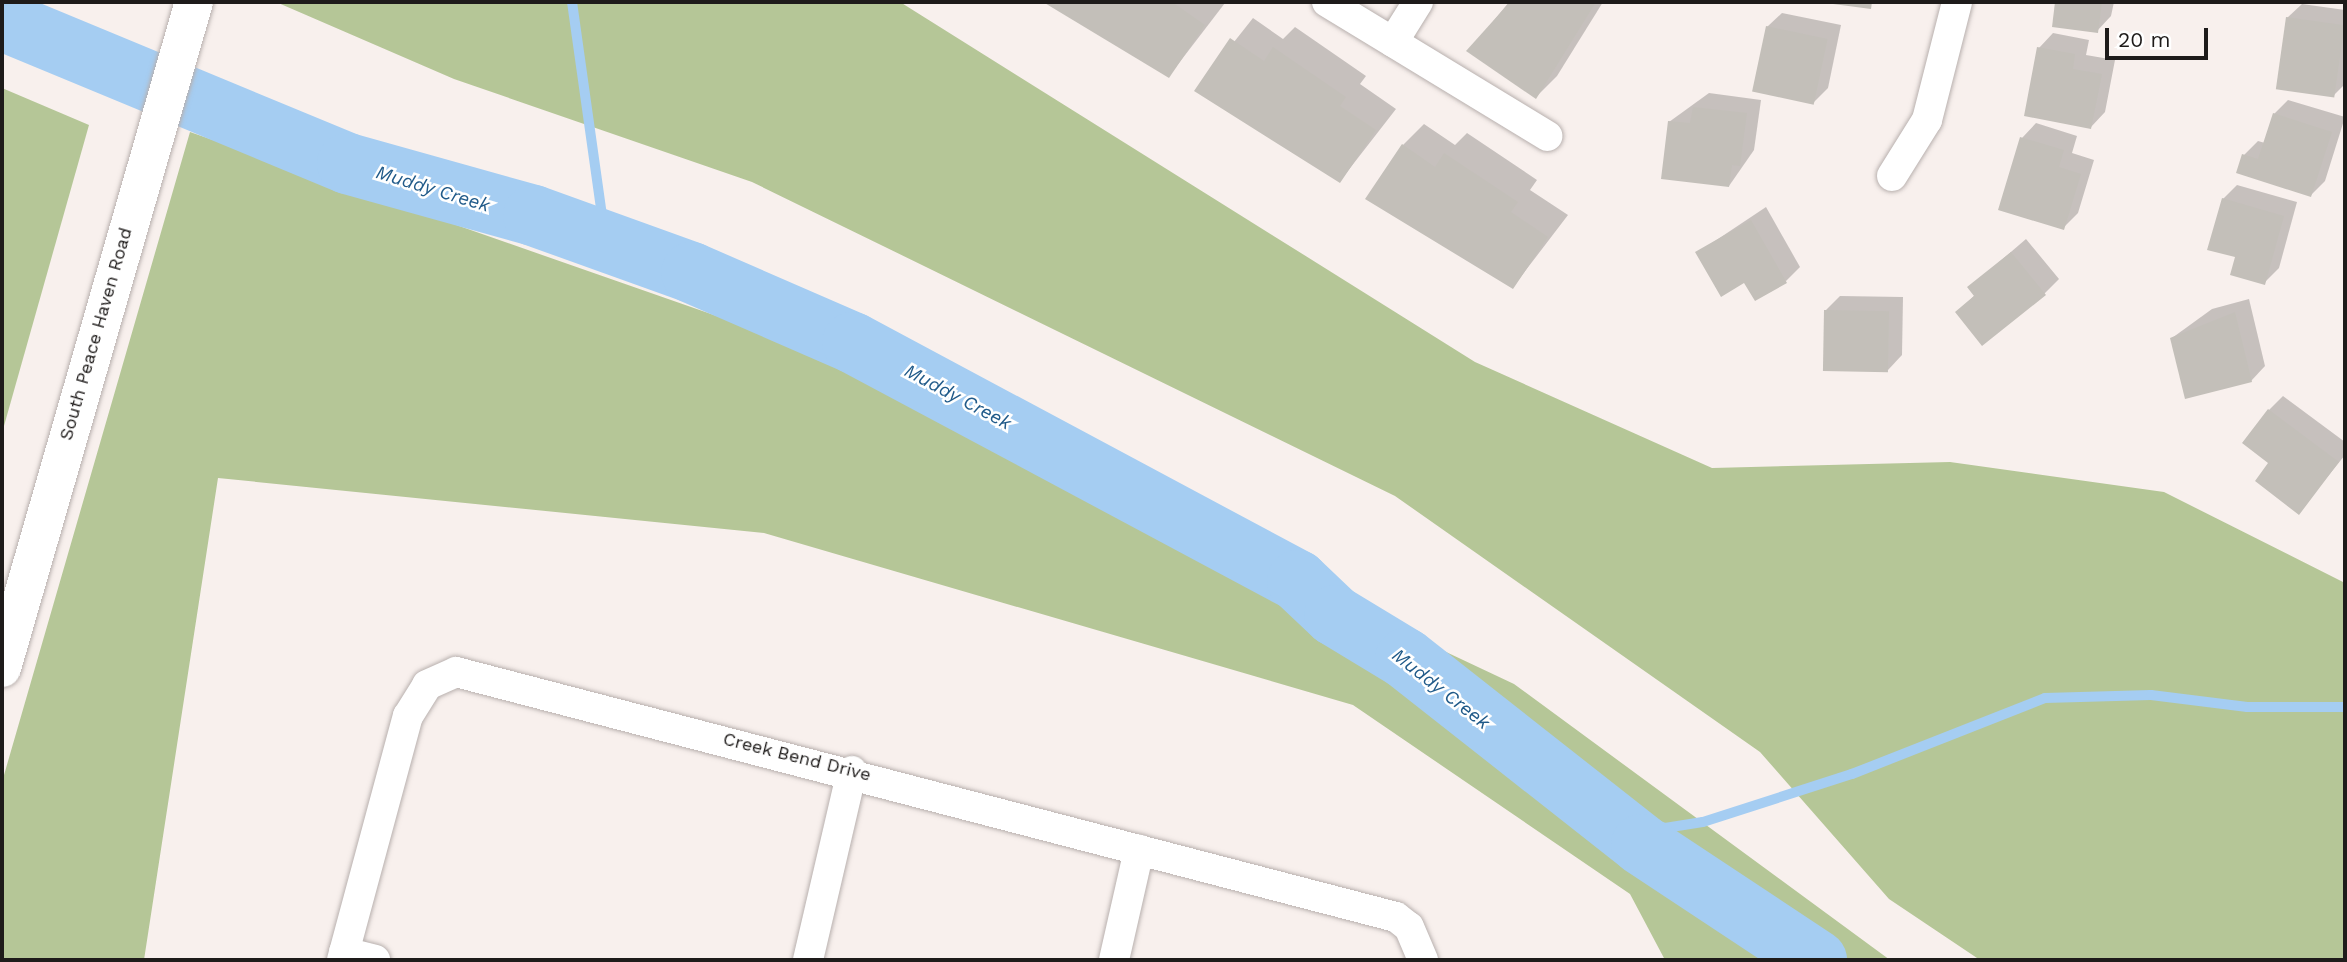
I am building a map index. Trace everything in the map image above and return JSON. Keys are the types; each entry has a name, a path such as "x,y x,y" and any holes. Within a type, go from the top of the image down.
{"main road":[{"name":"South Peace Haven Road","path":"2,668 143,167 194,2"}],"street":[{"path":"1327,2 1547,136"},
{"path":"1393,42 1418,2"},
{"path":"1892,176 1927,120 1957,2"},
{"name":"Creek Bend Drive","path":"343,956 408,716 427,685 440,676 475,675 852,771 1139,850 1396,916 1409,927 1423,960"},
{"path":"808,960 852,771"},
{"path":"1114,960 1139,850"},
{"path":"343,956 375,960"}],"green space":[{"path":"276,2 900,2 1475,362 1712,468 1950,462 2164,492 2345,583 2345,960 1980,960 1889,899 1760,752 1395,496 752,182 454,79"},
{"path":"2,88 89,125 2,433"},
{"path":"190,132 777,337 1514,684 1890,960 1665,960 1630,894 1353,705 764,533 218,478 144,960 2,960 2,782"}],"building":[{"path":"1043,2 1172,2 1205,25 1169,78"},
{"path":"1510,2 1596,2 1536,99 1466,51"},
{"path":"1818,2 1872,2 1871,9"},
{"path":"2055,2 2102,2 2098,33 2052,27"},
{"path":"2286,17 2344,25 2334,98 2276,89"},
{"path":"1766,26 1828,39 1814,105 1752,92"},
{"path":"1230,38 1264,61 1273,47 1346,97 1340,106 1376,130 1340,183 1194,91"},
{"path":"2037,47 2075,54 2073,69 2102,74 2091,129 2024,116"},
{"path":"1693,107 1747,113 1740,166 1732,165 1729,187 1661,179 1668,121 1690,123"},
{"path":"2273,113 2332,132 2311,197 2236,173 2242,154 2258,159"},
{"path":"2020,137 2064,150 2059,167 2081,174 2064,230 1998,210"},
{"path":"1402,144 1435,167 1444,153 1518,202 1511,212 1548,237 1513,289 1365,199"},
{"path":"2222,198 2284,216 2265,285 2230,275 2235,257 2207,250"},
{"path":"1751,220 1787,283 1755,301 1744,283 1721,297 1695,252"},
{"path":"2011,252 2046,295 1982,346 1955,312 1974,296 1967,287"},
{"path":"1824,310 1889,311 1888,372 1823,371"},
{"path":"2235,312 2252,382 2185,399 2170,338"},
{"path":"2268,409 2339,462 2299,515 2255,481 2268,463 2242,443"}],"waterway":[{"path":"572,2 606,244"},
{"name":"Muddy Creek","path":"2,20 347,163 533,215 691,272 852,342 1297,580 1334,615 1405,658 1641,844 1816,960"},
{"path":"1596,804 1665,828 1703,822 1852,774 2045,698 2151,695 2247,707 2345,707"}]}
